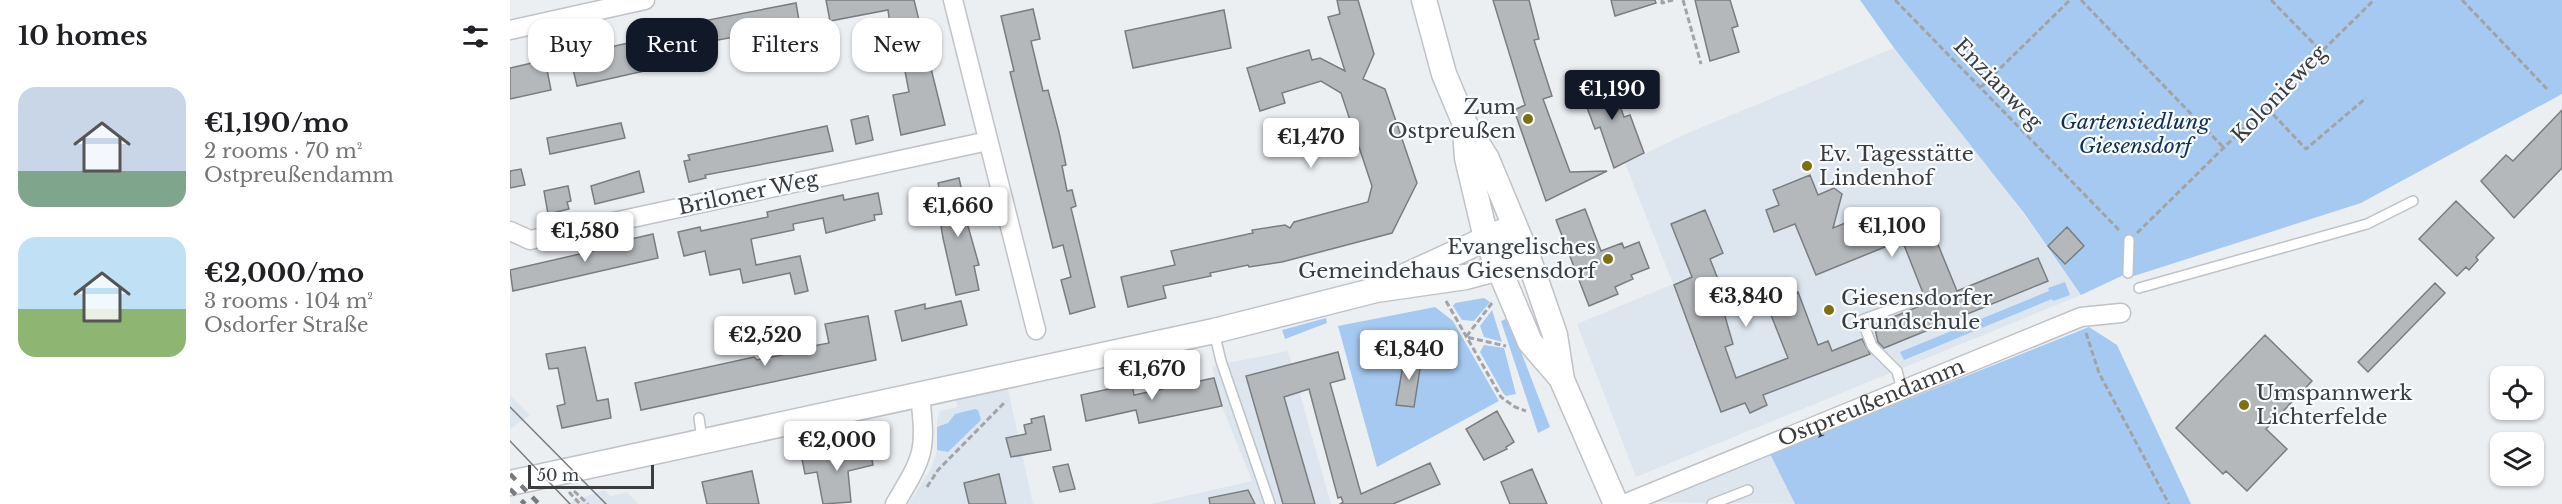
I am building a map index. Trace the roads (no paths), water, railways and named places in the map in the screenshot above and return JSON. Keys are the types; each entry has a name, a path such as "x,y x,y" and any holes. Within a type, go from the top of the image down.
{"main road":[{"path":"1424,0 1444,74 1465,124 1487,159 1529,260 1555,335 1562,380 1616,504"},
{"path":"1465,124 1467,158 1486,238 1530,342 1562,380"},
{"path":"1376,290 1514,226"},
{"path":"510,483 700,429 920,394 1214,330 1376,290 1501,269 1529,260"}],"street":[{"path":"510,30 645,0"},
{"path":"953,0 1036,330"},
{"name":"Briloner Weg","path":"510,231 530,240 988,141"},
{"name":"Ostpreußendamm","path":"1624,504 2081,317 2121,313"},
{"path":"895,504 922,453 924,434 920,394"}],"lane":[{"path":"2139,288 2367,224 2413,201"},
{"path":"2128,273 2129,240"},
{"path":"1902,390 1897,370 1872,346 1862,320 1916,300"},
{"path":"1214,330 1221,361 1270,504"},
{"path":"1712,504 1748,490"}],"tram line":[{"path":"510,407 606,504"},
{"path":"510,441 570,504"}],"railway":[{"path":"510,474 539,504"},
{"path":"510,489 525,504"}],"place":[{"name":"Zum Ostpreußen","path":"1528,119"},
{"name":"Ev. Tagesstätte Lindenhof","path":"1807,166"},
{"name":"Evangelisches Gemeindehaus Giesensdorf","path":"1608,259"},
{"name":"Giesensdorfer Grundschule","path":"1829,310"},
{"name":"Umspannwerk Lichterfelde","path":"2244,405"}],"park label":[{"name":"Gartensiedlung Giesensdorf","path":"2135,134"}]}
